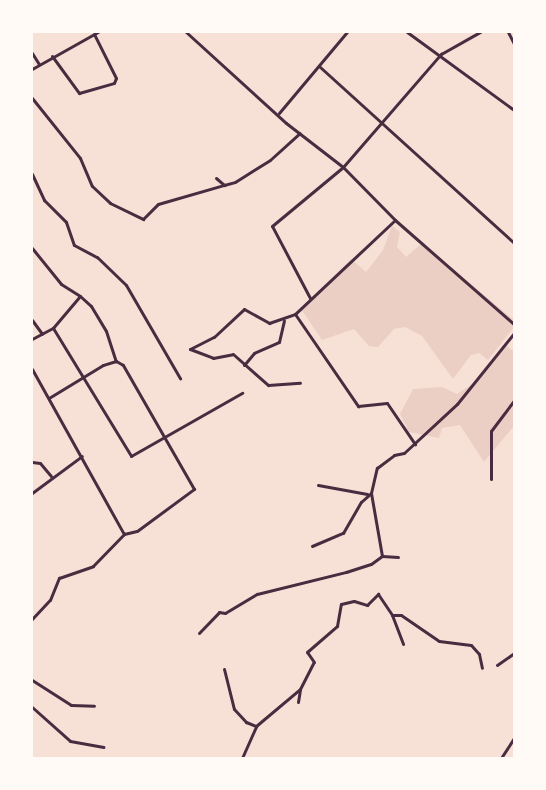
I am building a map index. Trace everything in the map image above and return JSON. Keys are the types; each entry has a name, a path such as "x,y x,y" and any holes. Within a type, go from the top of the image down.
{"street":[{"path":"186,32 300,133 343,167 395,220 514,324"},
{"path":"279,113 320,67 346,32"},
{"path":"407,32 441,54 514,110"},
{"path":"310,298 272,226 343,167 384,123 441,54 480,32"},
{"path":"508,32 514,44"},
{"path":"32,69 52,56 96,33 116,78 114,83 79,93 52,56"},
{"path":"32,53 39,64"},
{"path":"320,67 514,243"},
{"path":"32,98 80,158 92,186 110,203 143,219 158,204 224,185 270,160 300,133"},
{"path":"32,174 47,204 66,222 74,245 97,257 126,285 180,378"},
{"path":"216,178 224,185"},
{"path":"300,383 268,385 233,354 213,358 190,349 214,337 244,309 269,323 284,320 295,314 395,220"},
{"path":"32,248 61,284 91,306 106,332 116,361"},
{"path":"32,339 53,328 80,296"},
{"path":"295,314 358,406 387,403 415,444"},
{"path":"32,320 42,334"},
{"path":"244,365 254,353 279,342 284,320"},
{"path":"53,328 131,456 168,438 242,393"},
{"path":"312,546 344,533 369,493 378,468 415,444 457,404 514,333"},
{"path":"32,619 50,600 59,578 93,566 124,534 137,531 194,489 168,438 123,364 116,361 83,376 49,398"},
{"path":"32,369 124,534"},
{"path":"491,480 491,432 514,400"},
{"path":"32,493 51,476 82,456"},
{"path":"32,462 40,463 51,476"},
{"path":"318,485 369,493"},
{"path":"369,493 382,556"},
{"path":"199,633 219,612 225,613 257,594 346,573 371,564 382,556 398,557"},
{"path":"298,702 300,688 314,662 307,652 337,626 341,604 354,601 367,604 378,594 392,615 403,644"},
{"path":"392,615 401,615 439,641 471,645 478,654 482,668"},
{"path":"497,665 514,653"},
{"path":"224,669 234,709 246,722 256,726"},
{"path":"32,680 71,705 94,706"},
{"path":"242,759 256,726 300,688"},
{"path":"32,707 70,741 103,747"},
{"path":"501,759 514,738"}],"shaded area":[{"path":"392,226 400,232 397,247 406,257 422,243 514,320 514,327 488,360 479,353 471,355 453,379 422,336 405,327 394,329 378,347 369,346 354,329 322,340 301,309 351,259 366,272 383,250"},
{"path":"506,345 514,352 514,426 484,462 460,425 442,428 439,438 409,432 400,414 413,389 442,387 457,394 474,383"}]}
